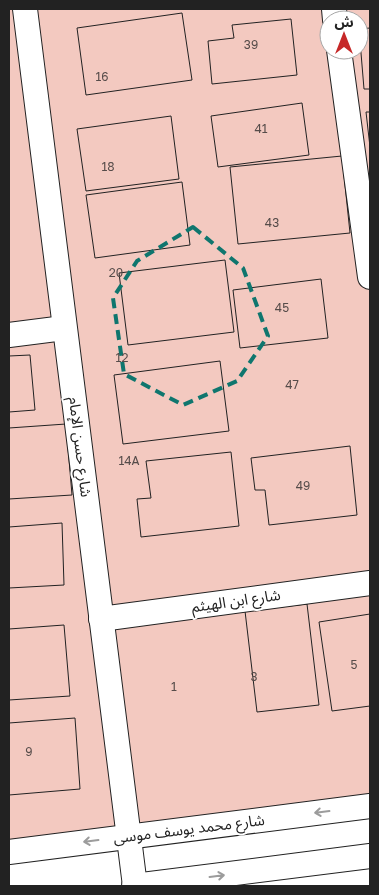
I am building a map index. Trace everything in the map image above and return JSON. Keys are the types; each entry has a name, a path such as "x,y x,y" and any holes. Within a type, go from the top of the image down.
{"street":[{"name":"شارع حسن الإمام","path":"24,9 134,886"},
{"path":"340,60 370,277"},
{"path":"9,335 64,328"},
{"name":"شارع ابن الهيثم","path":"101,619 370,583"},
{"name":"شارع محمد يوسف موسى","path":"9,852 370,806"},
{"path":"134,886 370,856"}],"highlighted area":[{"path":"193,227 243,268 268,336 237,381 183,405 124,374 113,298 137,261"}],"building":[{"path":"9,9 370,9 370,807 9,853"},
{"path":"182,13 192,80 86,95 77,28"},
{"path":"291,19 297,75 212,84 208,41 234,38 232,25"},
{"path":"369,28 370,89 364,89 362,60 369,60"},
{"path":"302,103 309,155 218,167 211,116"},
{"path":"366,112 370,112 370,147"},
{"path":"171,116 179,179 86,191 77,129"},
{"path":"342,156 350,233 238,244 230,167"},
{"path":"182,182 190,245 95,258 86,195"},
{"path":"225,260 234,332 128,345 119,273"},
{"path":"321,279 328,338 240,348 233,290"},
{"path":"30,355 35,410 9,412 9,356"},
{"path":"220,361 229,431 123,444 114,375"},
{"path":"66,424 72,495 9,499 9,428"},
{"path":"350,446 357,515 269,525 265,490 255,490 251,458"},
{"path":"231,452 239,526 141,537 137,499 151,498 146,461"},
{"path":"62,523 64,585 9,588 9,527"},
{"path":"307,604 319,705 257,712 245,611"},
{"path":"370,614 370,706 332,711 319,622"},
{"path":"64,625 70,696 9,700 9,629"},
{"path":"75,718 80,789 9,795 9,723"}]}
